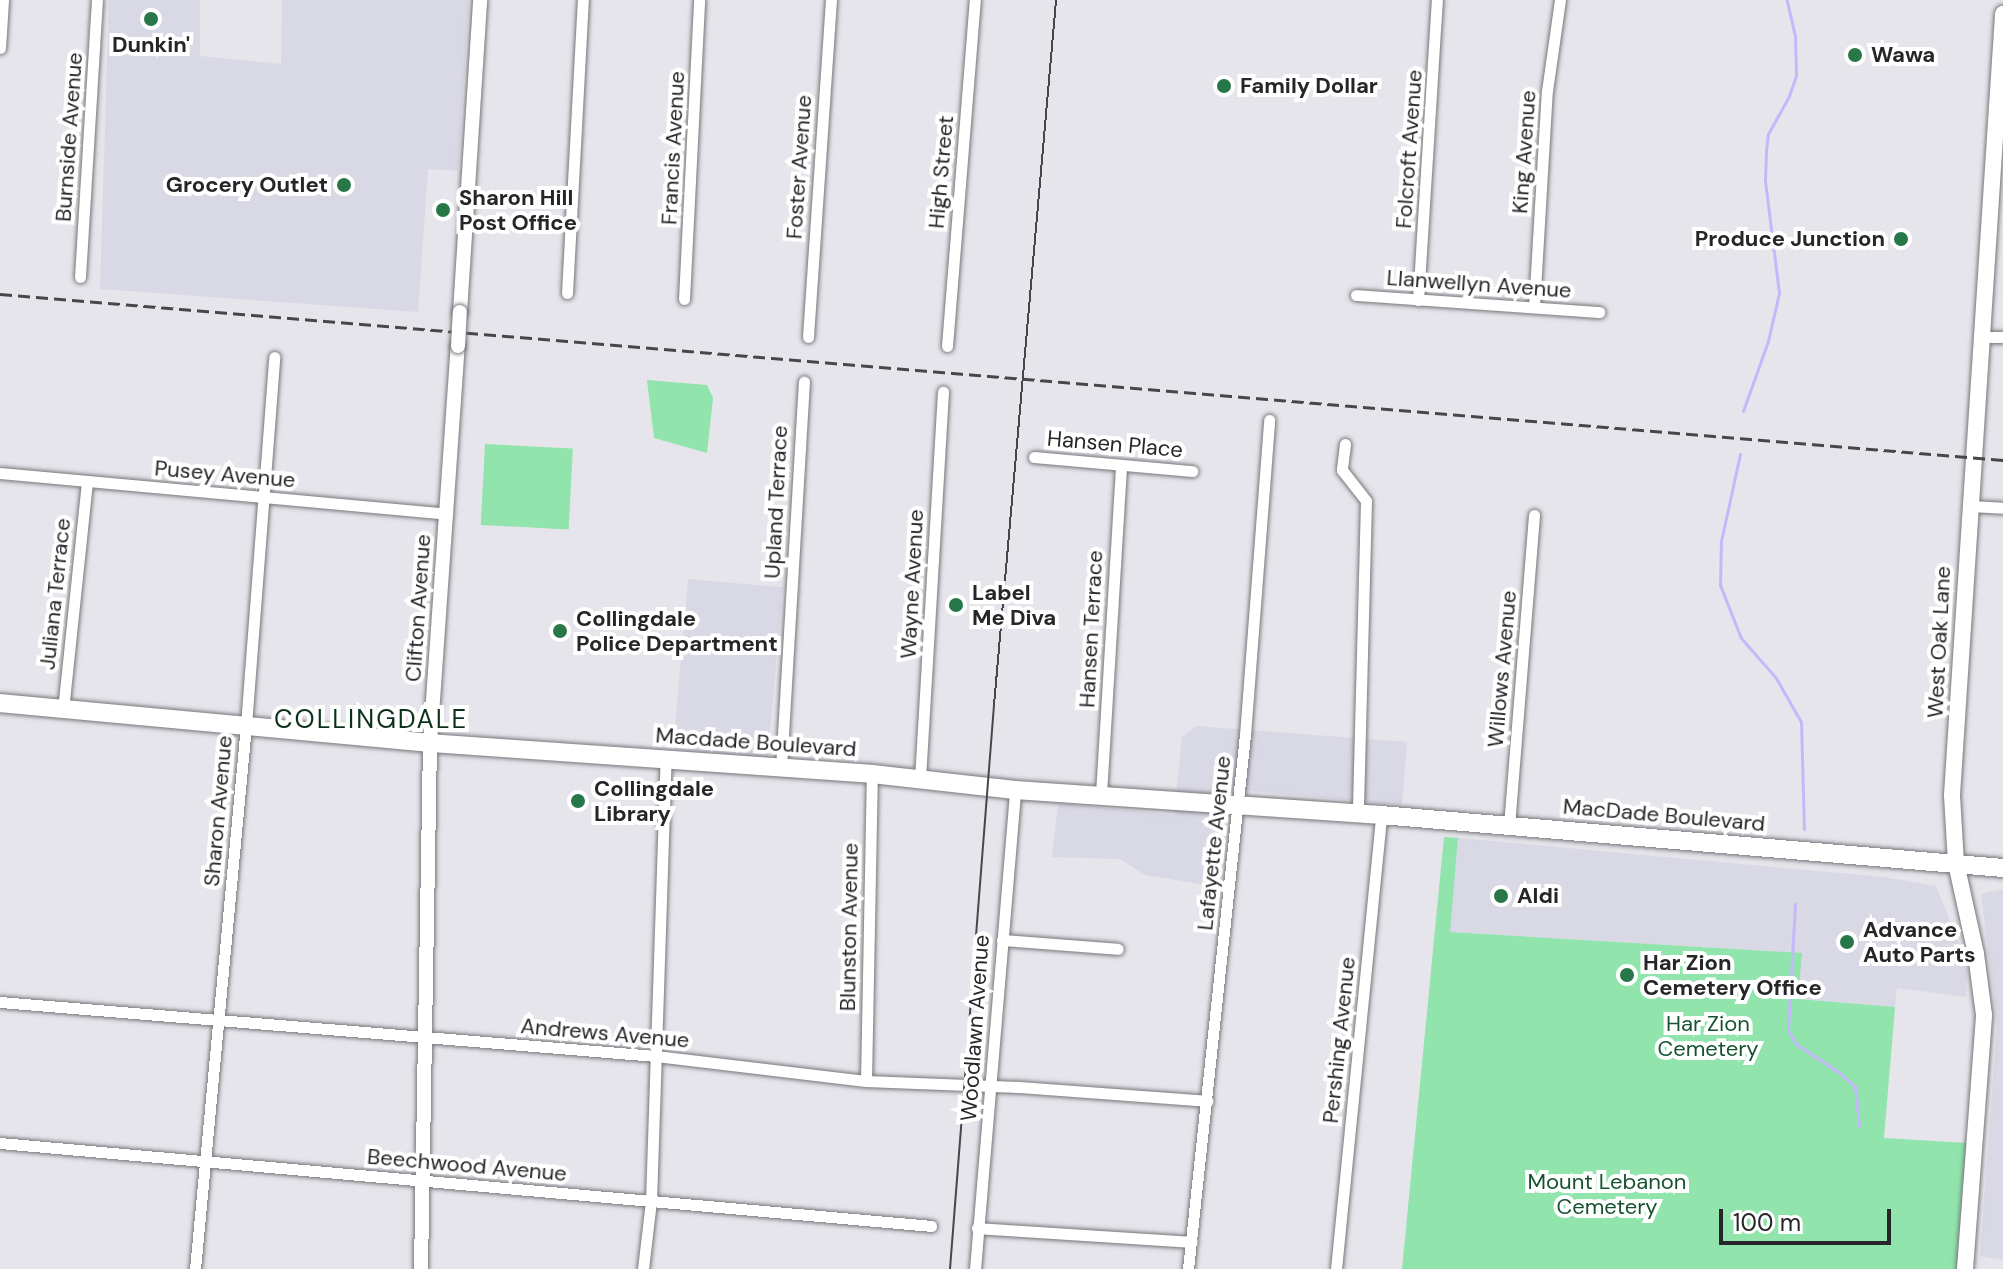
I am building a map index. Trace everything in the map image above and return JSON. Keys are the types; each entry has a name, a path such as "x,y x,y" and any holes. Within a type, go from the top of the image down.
{"main road":[{"name":"West Oak Lane","path":"1965,1269 1984,1015 1976,954 1956,863 1952,795 1981,337 1998,152 2003,14"},
{"name":"Macdade Boulevard","path":"0,703 430,743 872,774 1015,790 1509,826"},
{"name":"MacDade Boulevard","path":"1509,826 1956,863"},
{"path":"1956,863 2003,868"}],"street":[{"path":"0,48 3,0"},
{"name":"Burnside Avenue","path":"80,277 97,0"},
{"name":"Clifton Avenue","path":"421,1269 430,743 480,0"},
{"path":"567,293 583,0"},
{"name":"Francis Avenue","path":"684,299 699,0"},
{"name":"Foster Avenue","path":"808,337 831,0"},
{"name":"High Street","path":"947,346 975,0"},
{"name":"Folcroft Avenue","path":"1418,300 1437,0"},
{"name":"King Avenue","path":"1534,307 1547,91 1560,0"},
{"name":"Llanwellyn Avenue","path":"1356,295 1599,312"},
{"path":"1981,337 2003,337"},
{"name":"Sharon Avenue","path":"195,1269 246,725 274,357"},
{"name":"Upland Terrace","path":"781,768 804,382"},
{"name":"Wayne Avenue","path":"920,779 943,392"},
{"name":"Lafayette Avenue","path":"1188,1269 1238,804 1269,420"},
{"path":"1345,444 1342,470 1366,501 1358,813"},
{"name":"Hansen Place","path":"1034,457 1192,471"},
{"name":"Hansen Terrace","path":"1101,794 1121,466"},
{"name":"Pusey Avenue","path":"0,473 447,514"},
{"name":"Juliana Terrace","path":"63,710 87,481"},
{"path":"1970,506 2003,508"},
{"name":"Willows Avenue","path":"1509,826 1534,515"},
{"path":"643,1269 651,1201 666,759"},
{"name":"Blunston Avenue","path":"866,1081 872,774"},
{"name":"Woodlawn Avenue","path":"975,1269 1015,790"},
{"name":"Pershing Avenue","path":"1336,1269 1381,815"},
{"path":"1002,940 1118,949"},
{"name":"Andrews Avenue","path":"0,1002 656,1056 866,1081 1207,1101"},
{"name":"Beechwood Avenue","path":"0,1143 931,1226"},
{"path":"977,1228 1192,1242"}],"shaded area":[{"path":"109,0 200,0 200,56 281,64 282,0 469,0 458,171 428,169 418,312 100,289"},
{"path":"688,579 783,587 768,758 673,749"},
{"path":"1197,726 1407,742 1402,805 1227,789 1217,887 1145,875 1120,859 1052,857 1058,803 1174,815 1182,737"},
{"path":"1458,838 1884,877 1936,886 1967,963 1966,997 1897,988 1895,1007 1798,999 1801,953 1449,932"},
{"path":"2003,889 2003,1260 1980,1256 1997,1024 1981,894"}],"green space":[{"path":"647,380 707,385 713,398 707,453 654,438"},
{"path":"485,444 573,449 569,529 481,525"},
{"name":"Har Zion Cemetery","path":"1444,837 1458,838 1450,932 1802,953 1798,999 1895,1007 1884,1138 1968,1143 1957,1269 1402,1269"}],"waterway":[{"path":"1743,411 1768,341 1779,293 1765,180 1768,134 1796,76 1795,36 1787,0"},
{"path":"1740,454 1721,541 1720,585 1741,638 1776,678 1801,722 1804,829"},
{"path":"1795,904 1788,1030 1796,1044 1840,1073 1855,1087 1859,1126"}],"tram line":[{"path":"950,1269 994,705 1056,0"}],"railway":[{"path":"0,294 2003,460"}],"place":[{"name":"Dunkin'","path":"151,19"},
{"name":"Wawa","path":"1855,55"},
{"name":"Family Dollar","path":"1224,86"},
{"name":"Grocery Outlet","path":"344,185"},
{"name":"Sharon Hill Post Office","path":"443,210"},
{"name":"Produce Junction","path":"1901,239"},
{"name":"Label Me Diva","path":"956,605"},
{"name":"Collingdale Police Department","path":"560,631"},
{"name":"Collingdale Library","path":"578,801"},
{"name":"Aldi","path":"1501,896"},
{"name":"Advance Auto Parts","path":"1847,942"},
{"name":"Har Zion Cemetery Office","path":"1627,975"}],"district":[{"name":"COLLINGDALE","path":"371,720"}],"park label":[{"name":"Mount Lebanon Cemetery","path":"1607,1194"}]}
